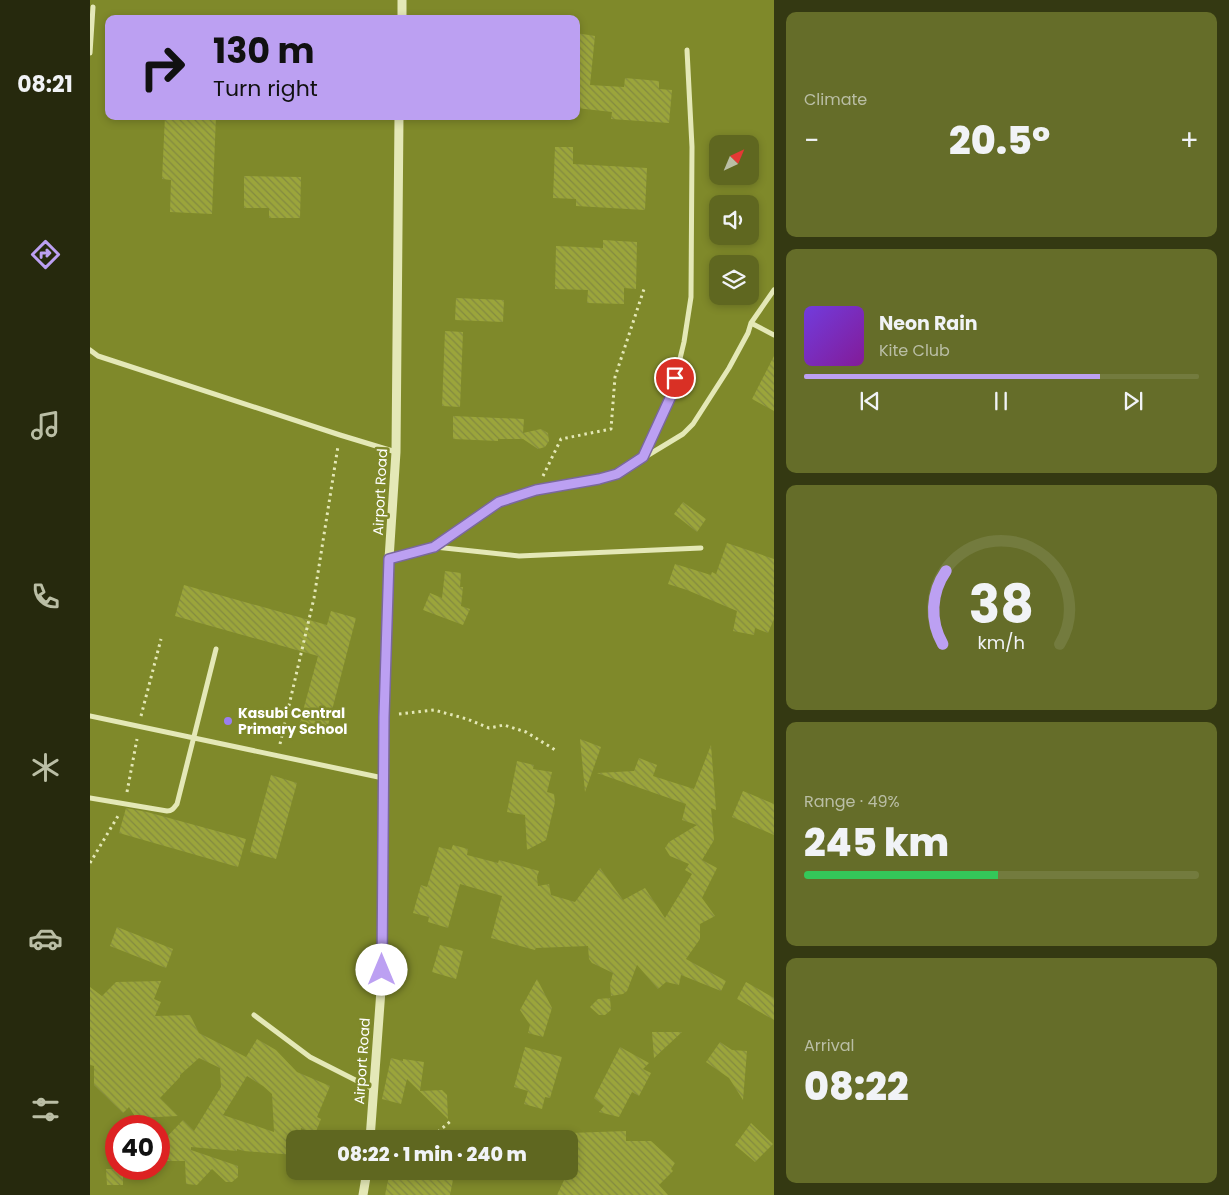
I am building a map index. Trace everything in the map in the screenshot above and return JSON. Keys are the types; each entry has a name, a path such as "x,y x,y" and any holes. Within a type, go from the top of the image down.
{"street":[{"path":"402,0 402,15"},
{"path":"90,53 93,7"},
{"path":"643,457 671,396 684,342 691,296 692,148 687,50"},
{"name":"Airport Road","path":"371,1130 381,990 384,717 389,559 396,452 399,120"},
{"path":"389,559 434,547 499,502 536,490 617,474 683,434 693,424 729,368 751,323 774,290"},
{"path":"751,323 774,335"},
{"path":"90,350 98,356 340,436 396,452"},
{"path":"434,547 519,556 701,548"},
{"path":"90,798 172,811 177,804 216,649"},
{"path":"90,716 383,778"},
{"path":"254,1015 310,1057 373,1089"},
{"path":"363,1195 366,1180"}],"path":[{"path":"536,490 561,440 611,429 616,376 645,286"},
{"path":"278,756 314,598 340,436"},
{"path":"384,717 434,710 467,719 488,728 504,725 526,732 557,751"},
{"path":"90,863 125,804"},
{"path":"440,1130 452,1120"}],"building":[{"path":"580,34 595,36 590,85 624,87 625,78 659,81 659,89 672,90 669,123 611,119 612,112 580,108"},
{"path":"165,120 216,120 212,214 170,212 171,180 162,179"},
{"path":"555,147 573,147 573,164 647,168 645,210 576,206 576,199 553,198"},
{"path":"244,176 301,177 300,218 269,218 269,208 244,208"},
{"path":"603,240 637,242 636,289 624,288 624,304 587,303 588,290 555,289 556,246 603,248"},
{"path":"456,298 504,300 503,322 455,320"},
{"path":"445,331 463,332 460,407 442,406"},
{"path":"774,356 774,411 752,399"},
{"path":"453,416 524,419 523,433 541,429 548,433 549,441 545,447 538,449 523,439 498,439 498,441 453,439"},
{"path":"683,502 706,519 697,532 674,514"},
{"path":"727,543 774,559 774,619 768,633 755,628 754,635 733,631 737,611 668,584 675,564 711,575 712,572 716,574"},
{"path":"445,571 461,573 460,587 463,587 461,606 470,609 463,625 423,610 430,593 442,598"},
{"path":"184,585 327,625 331,611 356,618 325,737 298,729 318,656 175,616"},
{"path":"580,739 601,747 585,792"},
{"path":"711,745 716,810 711,808 714,840 702,860 717,868 702,898 715,916 700,924 700,939 686,959 726,981 721,991 681,975 679,985 666,982 658,989 637,965 627,991 623,994 611,996 610,984 613,973 592,963 589,959 588,946 536,948 535,950 491,938 502,896 460,884 448,928 428,922 429,917 413,913 421,885 427,887 439,847 451,850 453,845 468,849 467,855 498,863 499,860 539,871 537,877 538,886 549,884 551,895 575,902 600,868 623,900 645,888 665,918 692,874 685,870 689,864 670,856 665,848 669,842 697,825 682,820 686,804 597,773 634,771 639,758 657,765 653,776 694,789"},
{"path":"517,761 534,765 533,769 552,772 547,792 554,794 555,802 546,840 527,850 525,815 507,812"},
{"path":"271,775 297,783 276,859 250,852"},
{"path":"743,791 774,804 774,835 732,817"},
{"path":"126,808 246,839 238,867 119,833"},
{"path":"117,927 173,949 166,968 110,946"},
{"path":"440,945 463,951 456,979 432,972"},
{"path":"537,979 552,1008 543,1037 528,1033 530,1025 520,1010"},
{"path":"161,981 154,999 161,1002 155,1016 190,1015 199,1033 246,1057 257,1039 276,1050 297,1072 330,1086 317,1117 321,1119 317,1130 301,1128 301,1130 286,1130 286,1154 237,1149 237,1151 191,1147 191,1150 238,1166 238,1177 232,1182 226,1182 212,1169 197,1185 186,1184 185,1161 170,1161 170,1134 183,1120 194,1131 221,1087 220,1068 199,1058 180,1075 160,1098 178,1116 134,1115 129,1107 123,1113 94,1085 94,1066 90,1065 90,987 102,996 116,982","holes":["247,1076 272,1094 274,1132 223,1115"]},
{"path":"746,982 774,998 774,1020 737,999"},
{"path":"610,998 611,1010 605,1015 599,1015 590,1007 598,999"},
{"path":"652,1032 682,1032 654,1058"},
{"path":"720,1042 732,1050 747,1051 743,1100 729,1078 706,1062"},
{"path":"525,1047 562,1057 550,1098 545,1097 542,1109 524,1104 528,1091 514,1087"},
{"path":"620,1047 649,1063 643,1069 651,1073 639,1096 632,1092 619,1117 599,1112 604,1106 594,1098"},
{"path":"391,1058 403,1061 403,1059 424,1062 420,1091 442,1090 447,1095 448,1119 407,1079 401,1104 382,1099"},
{"path":"751,1123 773,1144 755,1162 735,1145"},
{"path":"626,1131 626,1141 651,1141 675,1163 671,1169 673,1171 659,1185 668,1195 557,1195 564,1180 578,1180 578,1133"},
{"path":"107,1180 123,1180 123,1185 107,1185"},
{"path":"388,1180 453,1180 450,1195 385,1195"}],"place":[{"name":"Kasubi Central Primary School","path":"228,721"}],"route":[{"path":"382,970 384,717 389,559 434,547 499,502 536,490 617,474 643,457 671,396 675,378"}]}
